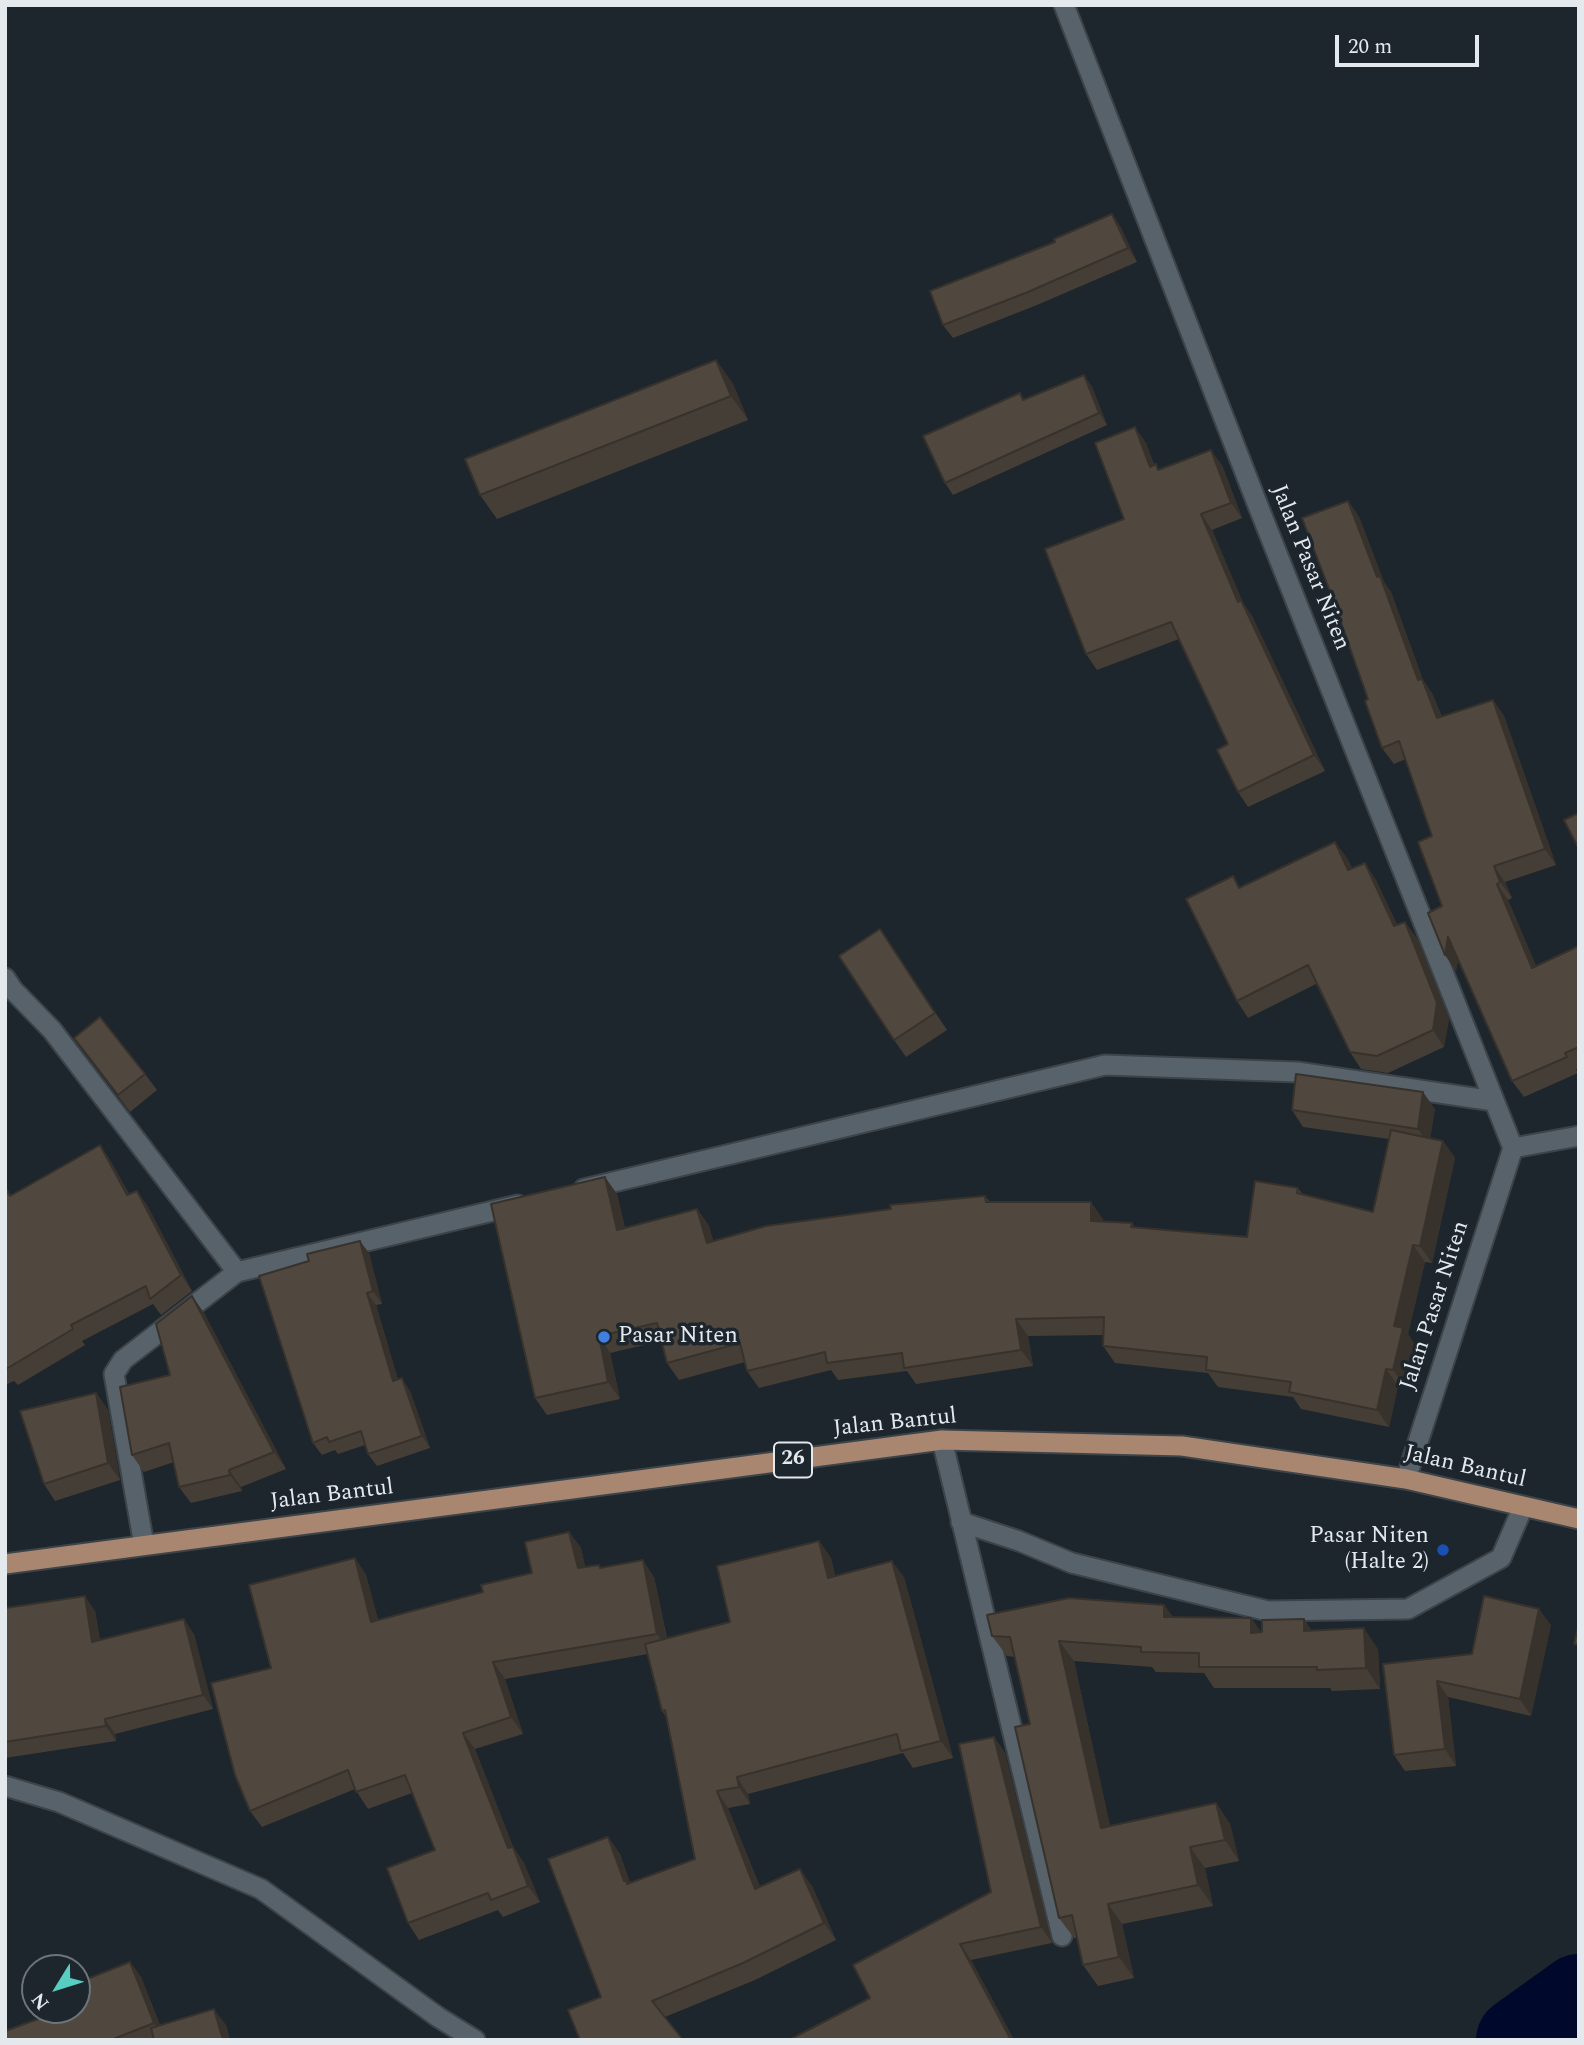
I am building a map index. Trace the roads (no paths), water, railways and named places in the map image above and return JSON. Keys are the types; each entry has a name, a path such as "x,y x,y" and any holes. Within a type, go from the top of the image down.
{"main road":[{"name":"Jalan Bantul","path":"5,1564 942,1440 1182,1446 1406,1479 1579,1520"}],"street":[{"name":"Jalan Pasar Niten","path":"1064,5 1248,480 1513,1148 1406,1479"},
{"path":"8,988 52,1030 237,1272"},
{"path":"563,1194 1105,1065 1297,1072 1494,1101"},
{"path":"1513,1148 1579,1136"},
{"path":"144,1545 114,1374 123,1360 237,1272 536,1201"},
{"path":"942,1440 1062,1936"},
{"path":"961,1522 1019,1541 1072,1563 1268,1611 1408,1609 1501,1558 1524,1507"},
{"path":"5,1786 59,1802 261,1889 438,2017 475,2040"}],"waterway":[{"path":"1519,2040 1579,1997"}],"place":[{"name":"Pasar Niten","path":"604,1337"},
{"name":"Pasar Niten (Halte 2)","path":"1443,1550"}]}
